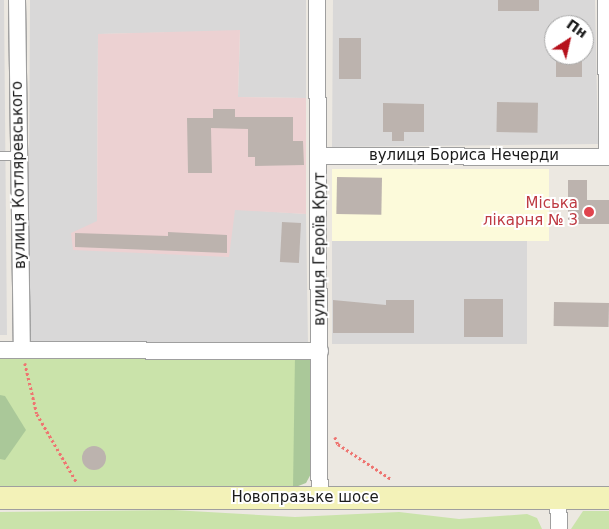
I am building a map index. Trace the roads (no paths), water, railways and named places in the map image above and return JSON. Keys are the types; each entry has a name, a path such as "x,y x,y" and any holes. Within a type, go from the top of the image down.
{"main road":[{"name":"Новопразьке шосе","path":"0,498 609,498"}],"street":[{"name":"вулиця Котляревського","path":"17,0 22,350"},
{"name":"вулиця Героїв Крут","path":"317,0 320,156 320,498"},
{"path":"606,0 608,157"},
{"name":"вулиця Бориса Нечерди","path":"320,156 608,157"},
{"path":"0,350 320,351"},
{"path":"558,498 559,529"}],"lane":[{"path":"0,156 19,156"}],"place":[{"name":"Міська лікарня № 3","path":"589,212"}]}
